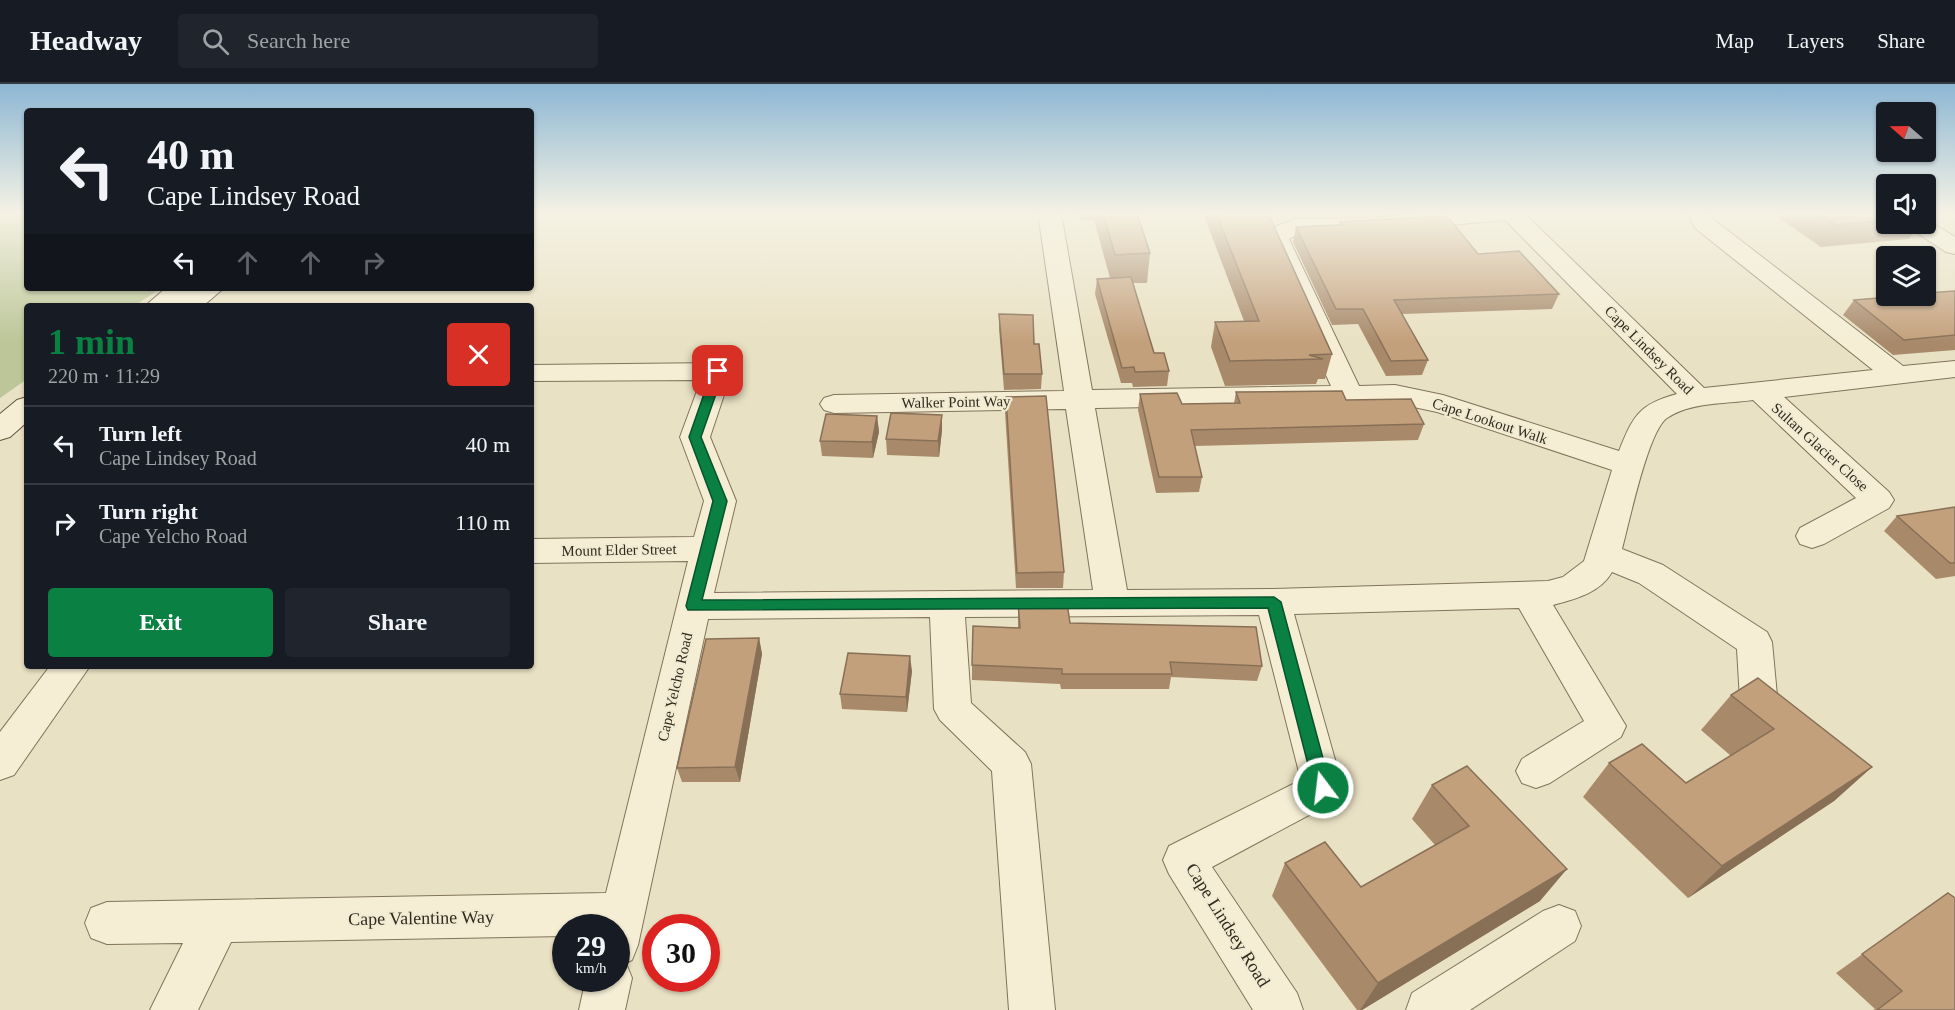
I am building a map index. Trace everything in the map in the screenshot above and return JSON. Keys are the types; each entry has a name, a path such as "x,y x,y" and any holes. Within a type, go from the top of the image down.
{"street":[{"path":"1055,256 1112,603"},
{"path":"1284,256 1349,395"},
{"name":"Cape Lindsey Road","path":"1554,256 1697,398"},
{"path":"1746,256 1897,375"},
{"path":"162,303 179,291"},
{"path":"190,303 208,291"},
{"name":"Sultan Glacier Close","path":"1697,398 1955,369"},
{"name":"Cape Yelcho Road","path":"534,373 718,371 695,437 720,501 693,606 624,914"},
{"name":"Sultan Glacier Close","path":"1760,391 1878,500 1812,536"},
{"name":"Cape Lookout Walk","path":"1079,400 1395,394 1421,398 1629,465"},
{"name":"Cape Lindsey Road","path":"693,606 1274,602 1548,594 1575,586 1596,570 1604,555 1629,465 1645,422 1657,411 1697,398"},
{"name":"Walker Point Way","path":"834,404 1079,400"},
{"path":"0,430 24,409"},
{"path":"0,438 24,421"},
{"name":"Mount Elder Street","path":"534,551 708,549"},
{"path":"1604,555 1650,574 1754,642 1760,717"},
{"path":"1529,595 1607,726 1536,771"},
{"name":"Cape Lindsey Road","path":"1274,602 1323,788 1184,860 1280,1010"},
{"path":"948,604 952,709 1011,764 1032,1010"},
{"path":"0,763 70,669"},
{"path":"173,1010 218,921"},
{"name":"Cape Valentine Way","path":"108,923 218,921 552,928"},
{"path":"1430,1010 1559,926"},
{"path":"602,1010 606,992"}],"green space":[{"path":"0,256 24,256 24,291 156,291 138,303 24,303 24,381 0,398"}],"building":[{"path":"1233,256 1288,256 1332,354 1309,355 1323,359 1230,361 1215,322 1259,321"},
{"path":"1310,256 1524,256 1559,294 1394,300 1428,360 1391,361 1363,309 1336,309"},
{"path":"1131,277 1154,353 1164,353 1169,371 1135,372 1134,367 1122,368 1097,279"},
{"path":"1955,291 1955,335 1904,340 1854,300 1876,298 1876,306 1936,306 1936,292"},
{"path":"999,314 1033,315 1034,344 1039,344 1042,374 1004,374"},
{"path":"1342,391 1346,400 1411,399 1424,424 1191,430 1202,477 1159,477 1140,394 1177,393 1182,404 1240,403 1236,392"},
{"path":"1046,396 1064,572 1017,573 1006,397"},
{"path":"891,413 942,415 938,441 886,439"},
{"path":"826,414 877,416 872,442 820,441"},
{"path":"1955,507 1955,563 1950,563 1897,516"},
{"path":"1018,603 1067,603 1070,623 1256,627 1262,666 1170,662 1172,674 1062,674 1062,669 972,665 973,626 1020,628"},
{"path":"759,638 735,767 677,768 706,639"},
{"path":"848,653 910,656 906,697 840,694"},
{"path":"1758,678 1872,767 1722,866 1609,763 1642,744 1686,783 1774,729 1731,695"},
{"path":"1467,766 1567,869 1378,983 1285,863 1325,842 1361,887 1469,826 1432,785"},
{"path":"1948,893 1955,898 1955,1010 1877,1010 1902,991 1862,954"}],"route":[{"path":"718,371 695,437 720,501 693,606 1274,602 1323,788"}]}
